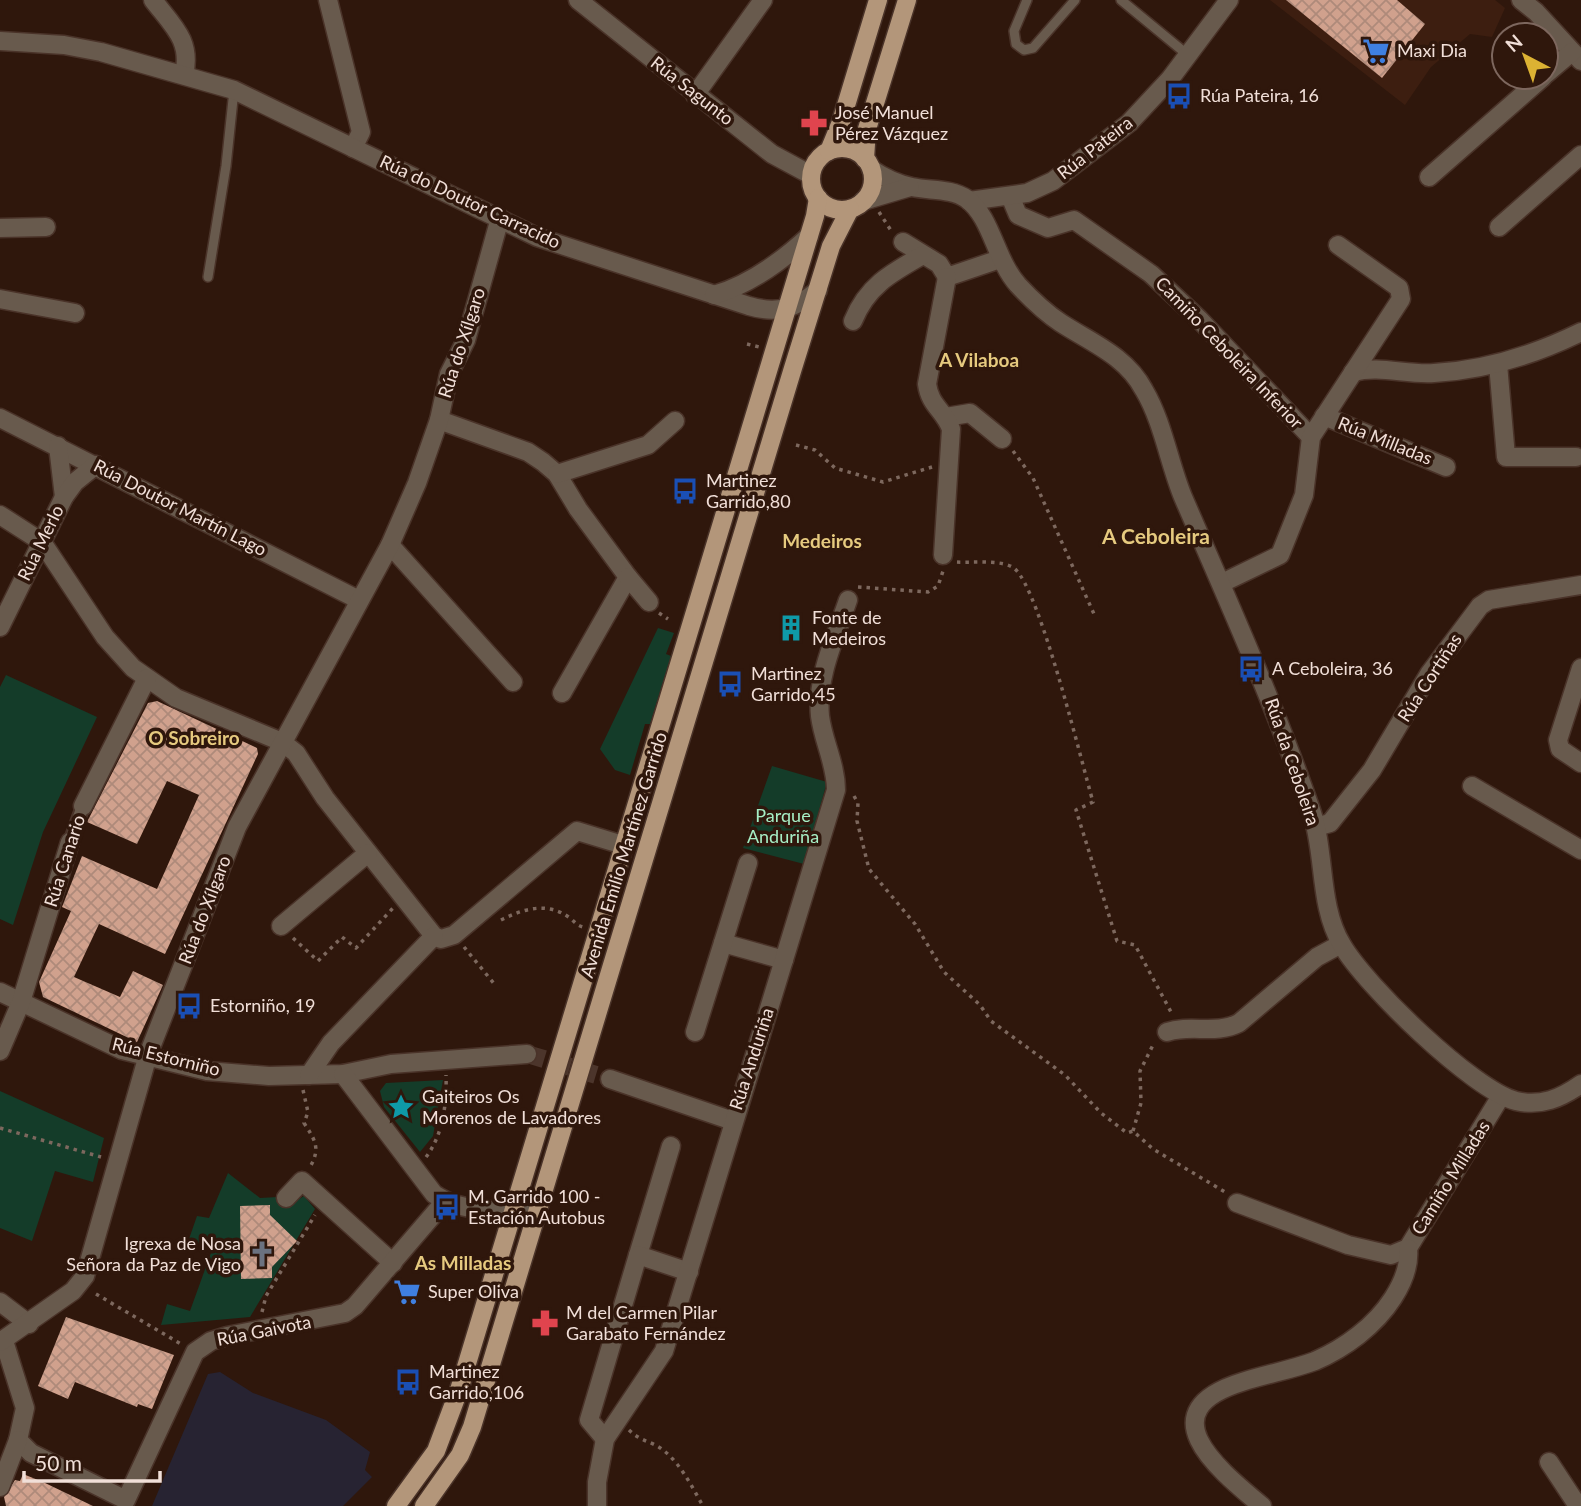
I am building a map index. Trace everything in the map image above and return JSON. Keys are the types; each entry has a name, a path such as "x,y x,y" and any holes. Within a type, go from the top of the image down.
{"main road":[{"path":"829,151 841,122 878,0"},
{"path":"868,164 848,149 829,151 820,157 811,175 818,198 832,209 864,207 871,189 868,164 871,113 907,0"},
{"name":"Avenida Emilio Martínez Garrido","path":"452,1411 809,236 818,198"},
{"name":"Avenida Emilio Martínez Garrido","path":"424,1506 460,1455 472,1427 836,233 864,207"},
{"path":"382,1506 429,1450 452,1411"},
{"path":"396,1506 436,1451 452,1411"}],"street":[{"path":"153,0 184,41 187,60 184,75"},
{"path":"328,0 361,132 353,148"},
{"name":"Rúa Sagunto","path":"578,0 780,160 811,175"},
{"path":"695,95 763,0"},
{"name":"Rúa Pateira","path":"868,164 911,187 945,191 969,201 1010,196 1053,181 1129,123 1153,100 1229,0"},
{"path":"1521,0 1536,12 1576,56 1560,66"},
{"name":"Rúa do Doutor Carracido","path":"0,41 64,45 234,90 537,237 767,312"},
{"path":"1429,177 1527,91"},
{"path":"1499,227 1581,155"},
{"name":"Rúa Pateira","path":"864,207 911,187"},
{"name":"Camiño Ceboleira Inferior","path":"1010,196 1018,215 1048,228 1074,220 1151,274 1199,319 1311,437"},
{"name":"Rúa da Ceboleira","path":"969,201 985,221 1000,259 1021,288 1046,312 1123,362 1141,384 1183,495 1276,711 1315,827 1328,908 1341,944 1389,1000 1444,1052 1502,1096 1519,1101 1547,1101 1560,1097 1581,1084"},
{"name":"Rúa do Xílgaro","path":"2,1342 73,1291 85,1276 148,1055 237,827 390,545 417,483 439,420 449,374 466,340 500,218"},
{"path":"0,228 46,227"},
{"path":"714,295 743,284 790,254 809,236"},
{"path":"903,242 939,264 947,277 927,384 929,400 946,417 951,429 943,558"},
{"name":"Rúa Milladas","path":"1222,583 1280,555 1304,495 1311,437 1401,299 1399,288 1338,245"},
{"path":"853,321 860,304 879,279 923,255"},
{"path":"947,277 1000,259"},
{"path":"767,312 801,303 818,290"},
{"path":"0,299 75,313"},
{"path":"767,312 777,322 780,331"},
{"path":"1353,372 1368,368 1432,374 1498,364 1541,352 1581,332"},
{"path":"1498,364 1506,457 1576,457"},
{"path":"946,417 970,413 1002,439"},
{"name":"Rúa Milladas","path":"1324,416 1446,467"},
{"name":"Rúa Doutor Martín Lago","path":"0,418 359,600"},
{"path":"439,420 528,452 557,474 578,509 649,602"},
{"path":"557,474 648,444 675,421"},
{"name":"Rúa Merlo","path":"58,446 64,497"},
{"name":"Rúa Merlo","path":"0,627 64,497 75,482 96,465"},
{"path":"0,515 42,542 105,637 133,668 176,698 282,742 296,753 325,799 433,936 441,939 454,935 577,831 623,845"},
{"path":"390,545 513,682"},
{"path":"562,692 628,577"},
{"name":"Rúa Cortiñas","path":"1315,827 1330,823 1372,770 1429,674 1480,606 1489,600 1581,585"},
{"name":"Rúa Anduriña","path":"597,1506 597,1482 606,1439 664,1351 836,790 836,773 820,715 824,669 848,593"},
{"path":"1581,668 1558,740 1560,749 1581,762"},
{"name":"Rúa Canario","path":"0,1051 21,1002 83,806 147,678"},
{"path":"1472,786 1581,850"},
{"path":"289,927 368,853"},
{"path":"695,1032 748,863"},
{"path":"306,1075 331,1043 433,936"},
{"path":"723,943 784,960"},
{"path":"1175,1029 1226,1030 1239,1023 1317,957 1341,944"},
{"name":"Rúa Estorniño","path":"0,992 122,1050 207,1071 343,1074 391,1064 527,1054"},
{"path":"343,1074 434,1194 445,1201 469,1208 540,1205"},
{"path":"610,1079 733,1121"},
{"name":"Camiño Milladas","path":"1237,1203 1348,1245 1391,1255 1408,1248 1502,1096"},
{"path":"606,1439 589,1420 671,1146"},
{"path":"286,1198 302,1181 393,1263"},
{"name":"Rúa Gaivota","path":"18,1440 31,1453 125,1503 195,1352 211,1341 227,1336 345,1313 355,1306 445,1201"},
{"path":"1262,1506 1216,1467 1199,1442 1194,1424 1202,1406 1240,1382 1315,1361 1355,1338 1385,1311 1398,1290 1409,1260 1408,1248"},
{"path":"638,1255 689,1272"},
{"path":"0,1302 29,1324"},
{"path":"0,1487 18,1440 25,1408 2,1342"},
{"path":"1549,1462 1578,1506"}],"lane":[{"path":"1027,0 1014,31 1016,44 1024,50 1034,48 1075,0"},
{"path":"1121,0 1189,56"},
{"path":"208,277 226,166 234,90"}],"path":[{"path":"864,207 903,242"},
{"path":"747,344 760,348"},
{"path":"1002,439 1033,478 1094,614"},
{"path":"796,445 815,450 835,468 883,482 948,461"},
{"path":"848,593 928,592 938,586 943,573 943,558 1005,565 1015,569 1035,601 1093,802 1076,810 1118,941 1135,946 1176,1021 1175,1029 1150,1046 1140,1071 1141,1103 1133,1131"},
{"path":"848,789 858,803 857,821 869,869 915,924 944,972 980,1004 991,1021 1065,1076 1101,1114 1128,1133 1133,1131"},
{"path":"289,927 289,935 318,961 342,937 356,948 397,903"},
{"path":"492,925 530,907 569,917 576,925"},
{"path":"461,943 496,986"},
{"path":"413,1167 434,1147 447,1101 446,1061"},
{"path":"302,1181 316,1156 317,1144 304,1123 308,1112 306,1075"},
{"path":"0,1128 101,1157"},
{"path":"1133,1131 1153,1150 1219,1189 1237,1203"},
{"path":"261,1318 266,1296 324,1200"},
{"path":"96,1294 195,1352"},
{"path":"618,1420 641,1441 660,1447 675,1460 704,1506"}],"shaded area":[{"path":"1270,0 1495,0 1505,8 1499,21 1490,21 1490,37 1470,34 1431,67 1405,105"},
{"path":"220,1372 253,1393 326,1420 370,1452 365,1470 372,1477 343,1506 152,1506 208,1374"}],"green space":[{"path":"658,628 674,633 666,654 671,656 650,724 645,724 630,775 615,770 600,749"},
{"path":"6,675 97,717 43,832 13,925 0,919 0,687"},
{"name":"Parque Anduriña","path":"772,766 827,782 804,864 743,848"},
{"path":"443,1080 433,1136 420,1152 384,1107 380,1091 386,1083"},
{"path":"0,1091 104,1138 93,1182 55,1171 32,1241 0,1228"},
{"path":"228,1173 260,1198 278,1197 288,1206 304,1196 315,1209 250,1317 161,1325 167,1304 190,1311 212,1250 189,1239 197,1216 209,1218"}],"building":[{"name":"Maxi Dia","path":"1286,0 1397,0 1425,24 1382,78"},
{"path":"157,701 257,748 258,754 165,954 99,924 74,977 120,997 133,971 163,985 137,1042 43,997 39,982 71,911 62,907 82,856 157,889 199,795 167,781 137,844 87,822 148,703"},
{"name":"Igrexa de Nosa Señora da Paz de Vigo","path":"270,1205 270,1215 297,1241 272,1267 272,1278 241,1279 240,1206"},
{"path":"66,1317 174,1355 152,1409 138,1404 137,1407 75,1382 68,1399 38,1386"},
{"path":"23,1474 93,1506 6,1506 4,1497 15,1480 20,1481"}],"tunnel":[{"path":"527,1054 610,1079"}],"place":[{"name":"Maxi Dia","path":"1376,51"},
{"name":"Rúa Pateira, 16","path":"1179,96"},
{"name":"José Manuel Pérez Vázquez","path":"814,123"},
{"name":"Martinez Garrido,80","path":"685,491"},
{"name":"Fonte de Medeiros","path":"791,628"},
{"name":"A Ceboleira, 36","path":"1251,669"},
{"name":"Martinez Garrido,45","path":"730,684"},
{"name":"Estorniño, 19","path":"189,1006"},
{"name":"Gaiteiros Os Morenos de Lavadores","path":"401,1107"},
{"name":"M. Garrido 100 - Estación Autobus","path":"447,1207"},
{"name":"Igrexa de Nosa Señora da Paz de Vigo","path":"262,1254"},
{"name":"Super Oliva","path":"407,1292"},
{"name":"M del Carmen Pilar Garabato Fernández","path":"545,1323"},
{"name":"Martinez Garrido,106","path":"408,1382"}],"district":[{"name":"A Vilaboa","path":"979,360"},
{"name":"A Ceboleira","path":"1156,537"},
{"name":"Medeiros","path":"822,541"},
{"name":"O Sobreiro","path":"194,738"},
{"name":"As Milladas","path":"463,1263"}]}
